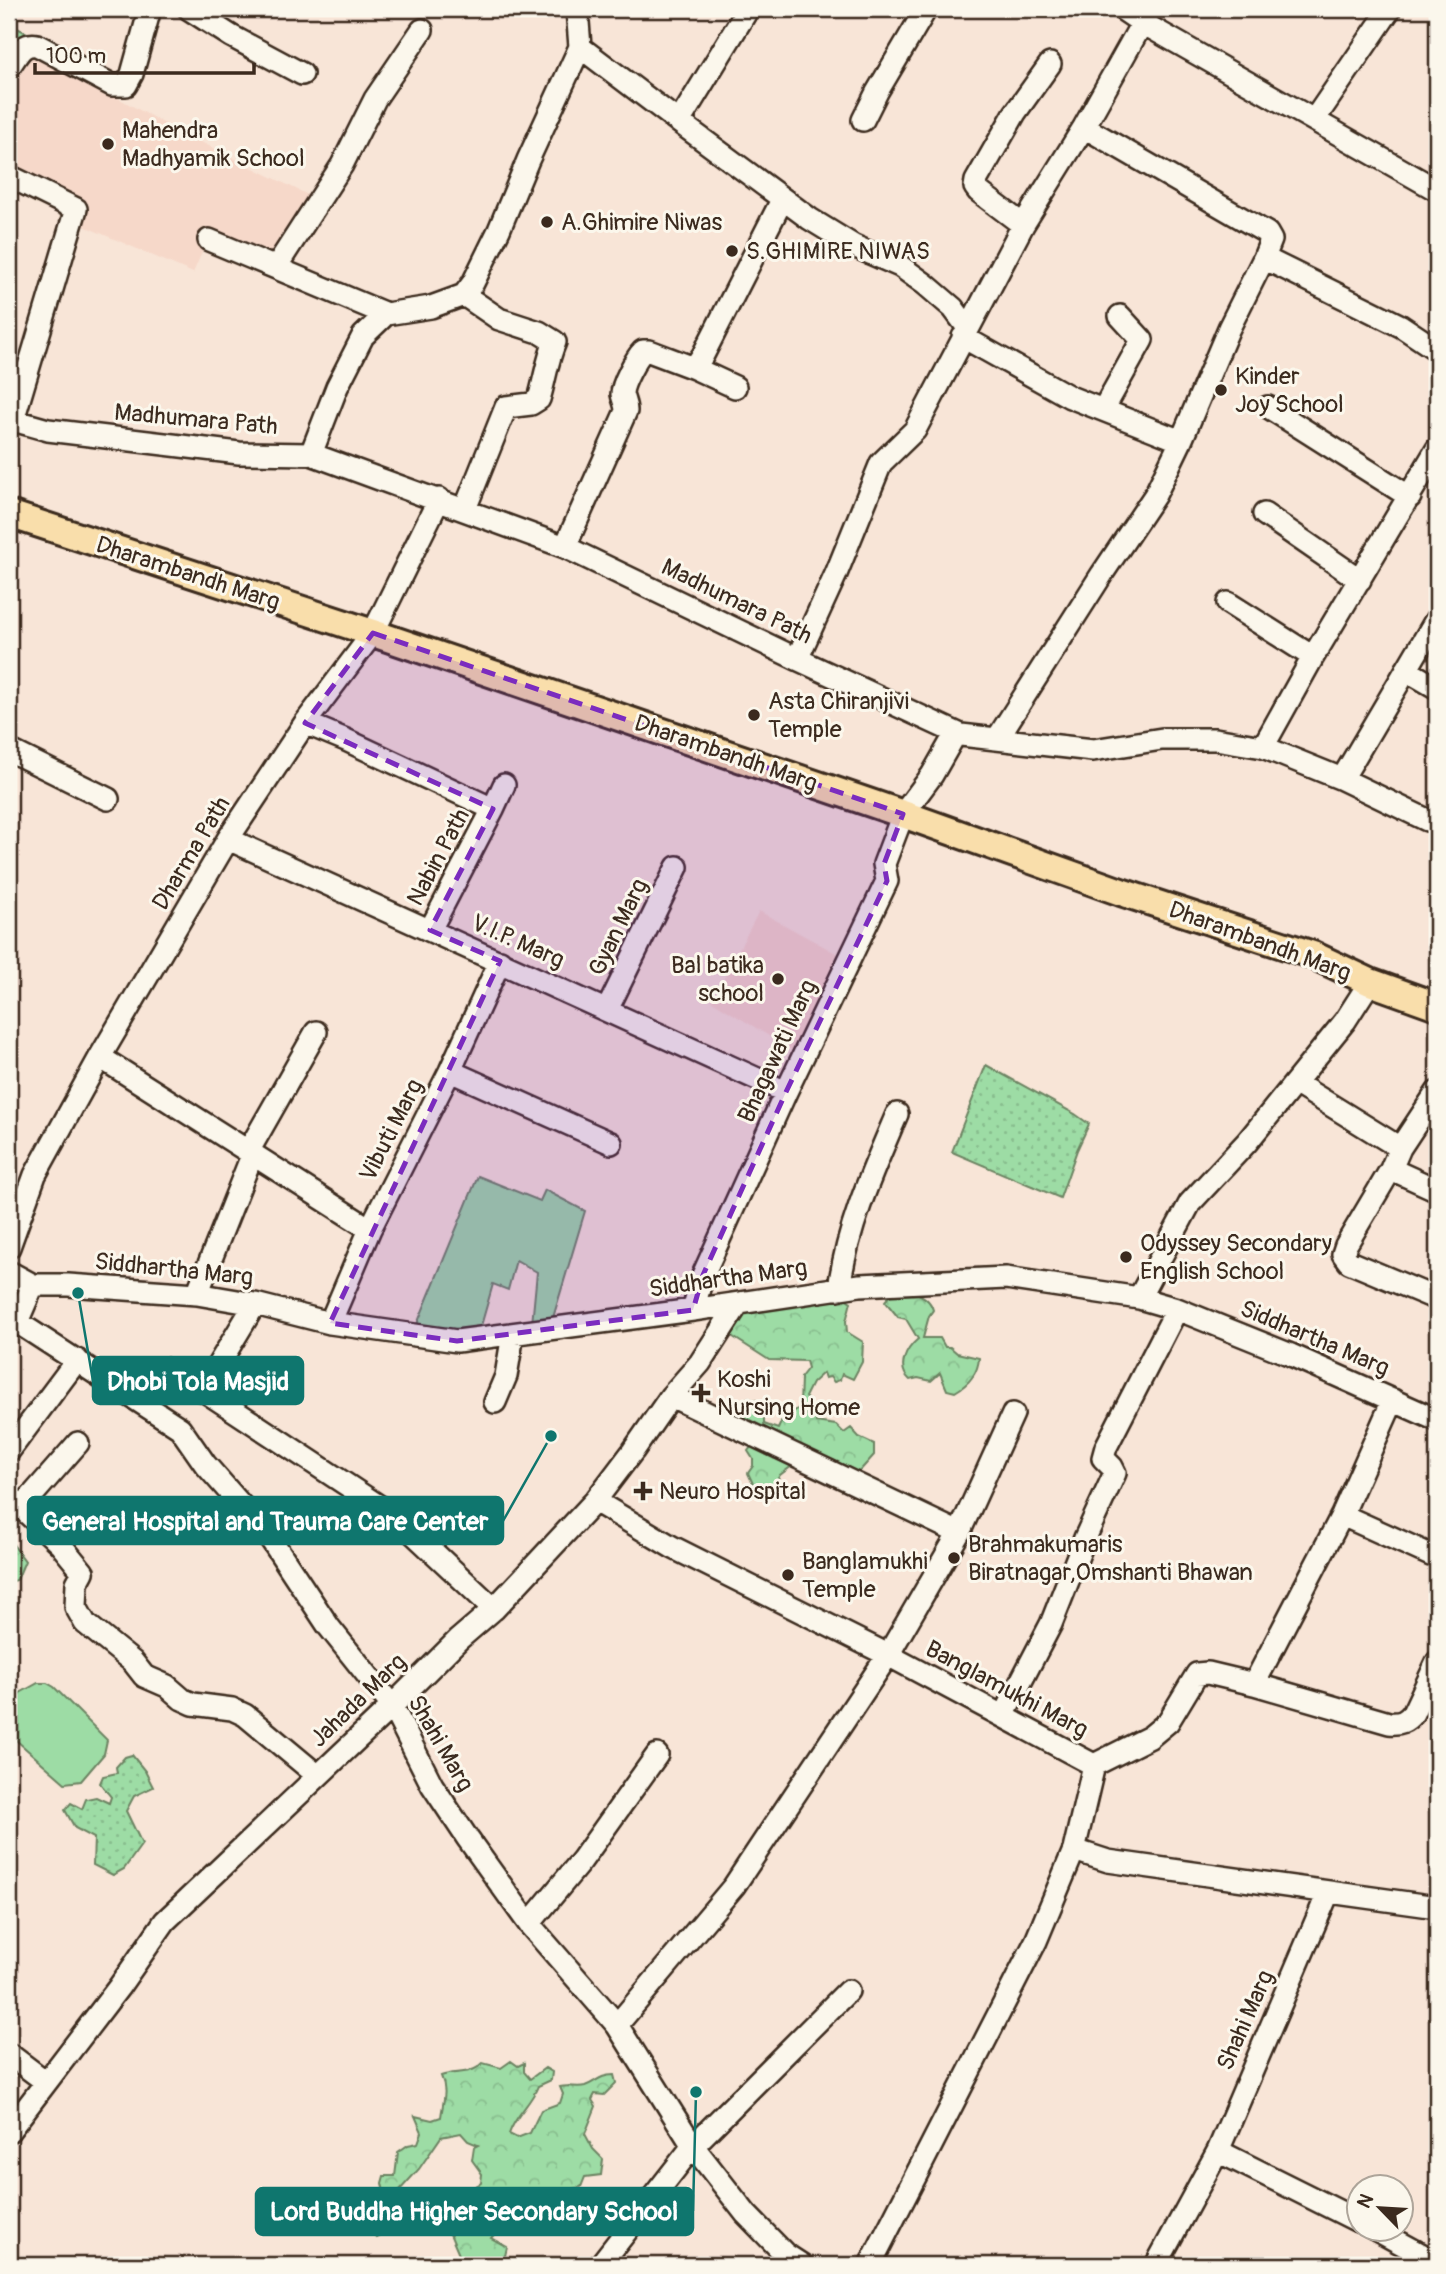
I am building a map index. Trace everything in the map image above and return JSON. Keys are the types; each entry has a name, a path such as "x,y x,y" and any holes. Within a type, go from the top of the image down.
{"main road":[{"name":"Dharambandh Marg","path":"9,514 373,633 903,814 1121,892 1313,955 1370,982 1437,1006"}],"street":[{"path":"9,67 23,46 37,45 112,85 126,85 132,74 150,9"},
{"path":"189,9 200,13 231,36 302,74"},
{"path":"209,240 386,314 431,307 464,295 473,283 499,230 580,47 577,9"},
{"path":"680,121 748,9"},
{"path":"863,120 926,9"},
{"path":"1122,9 1145,15 1314,120 1437,190"},
{"path":"1314,120 1390,9"},
{"path":"797,659 836,574 881,463 915,430 1023,225 1084,127 1145,15"},
{"path":"276,267 342,165 375,99 422,30"},
{"path":"580,47 782,200 854,246 900,266 944,299 966,333 1070,397 1181,441"},
{"path":"1023,225 978,191 975,181 1015,113 1050,64"},
{"path":"998,739 1155,495 1271,240 1267,233 1084,127"},
{"path":"9,176 76,209 11,419"},
{"path":"694,368 782,200"},
{"path":"1264,258 1401,326 1437,350"},
{"path":"464,295 499,319 539,332 555,342 539,400 531,404 506,407 465,509"},
{"path":"311,454 337,387 363,336 386,314"},
{"path":"1103,410 1142,340 1120,316"},
{"path":"565,547 626,411 622,396 624,387 643,351 694,368 736,387"},
{"path":"1268,407 1410,497"},
{"name":"Madhumara Path","path":"11,419 48,430 239,453 311,454 565,547 961,735 1093,750 1162,739 1215,738 1263,747 1342,779 1427,820 1437,822"},
{"path":"1263,747 1313,657 1437,452"},
{"name":"Dharma Path","path":"9,1247 35,1175 100,1057 228,839 305,723 373,633 439,499"},
{"path":"1264,514 1360,579"},
{"path":"1228,603 1313,657"},
{"path":"1342,779 1437,618"},
{"path":"1406,670 1437,688"},
{"name":"Nabin Path","path":"305,723 493,809"},
{"name":"Bhagawati Marg","path":"693,1310 703,1275 786,1092 887,881 884,864 903,814 932,775 956,733"},
{"path":"9,750 108,799"},
{"name":"Nabin Path","path":"430,930 504,785"},
{"name":"V.I.P. Marg","path":"228,839 786,1092"},
{"name":"Gyan Marg","path":"607,1010 677,867"},
{"name":"Vibuti Marg","path":"330,1322 370,1229 450,1071 500,961"},
{"path":"1139,1298 1190,1203 1247,1142 1345,1021 1370,982"},
{"path":"197,1294 251,1152 316,1032"},
{"path":"100,1057 370,1229"},
{"path":"450,1071 611,1143"},
{"path":"1295,1083 1400,1148"},
{"path":"1437,1092 1400,1148 1343,1254 1349,1262 1437,1299"},
{"path":"839,1289 842,1264 863,1194 897,1114"},
{"path":"1391,1169 1437,1190"},
{"name":"Siddhartha Marg","path":"9,1272 33,1285 197,1294 255,1304 330,1322 457,1341 860,1285 1006,1278 1139,1298 1177,1309 1291,1354 1437,1420"},
{"name":"Shahi Marg","path":"33,1285 17,1322 180,1428 205,1464 270,1538 329,1627 391,1706 432,1785 529,1924 617,2025 693,2146 746,2214 785,2254 802,2265"},
{"path":"204,1390 255,1304"},
{"name":"Jahada Marg","path":"9,2131 119,1987 165,1921 458,1640 494,1609 596,1501 671,1396 700,1363 738,1304"},
{"path":"1003,1716 1051,1623 1115,1473 1103,1458 1106,1447 1177,1309"},
{"path":"495,1402 506,1376 513,1334"},
{"path":"9,1451 77,1360"},
{"path":"164,1369 194,1388 204,1390 397,1518 494,1609"},
{"path":"671,1396 959,1533"},
{"path":"1254,1684 1342,1515 1393,1400"},
{"path":"617,2025 734,1886 888,1655 959,1533 1013,1414"},
{"path":"78,1443 15,1502 60,1544 83,1572 77,1583 76,1607 85,1623 133,1662 144,1676 167,1686 182,1699 193,1704 232,1709 245,1715 317,1775"},
{"name":"Banglamukhi Marg","path":"596,1501 672,1547 888,1655 1094,1765 1074,1850 1036,1941 870,2265"},
{"path":"1342,1515 1437,1558"},
{"path":"1094,1765 1150,1737 1168,1722 1197,1674 1208,1672 1399,1724 1408,1719 1432,1689 1437,1662"},
{"path":"529,1924 582,1860 657,1755"},
{"path":"1074,1850 1108,1861 1437,1907"},
{"name":"Shahi Marg","path":"1156,2265 1218,2151 1328,1893"},
{"path":"600,2265 693,2146 848,1992"},
{"path":"9,2054 46,2082"},
{"path":"1218,2151 1344,2214"},
{"path":"1399,2242 1437,2263"}],"highlighted area":[{"path":"373,633 903,814 884,864 887,881 786,1092 703,1275 693,1310 457,1341 330,1323 500,961 430,930 493,809 305,723"}],"shaded area":[{"name":"Mahendra Madhyamik School","path":"34,52 167,125 310,196 274,258 212,229 193,273 84,226 89,204 9,167 9,92"},
{"name":"Bal batika school","path":"759,911 843,957 795,1052 712,1001"}],"green space":[{"path":"9,24 27,33 9,60"},
{"path":"986,1065 1089,1124 1060,1198 952,1152"},
{"path":"478,1176 540,1201 545,1190 585,1211 552,1321 532,1324 537,1272 516,1260 508,1290 493,1284 479,1333 415,1329"},
{"path":"910,1290 921,1295 932,1306 923,1338 940,1338 945,1347 979,1358 972,1378 955,1392 947,1390 940,1373 931,1381 918,1378 910,1380 906,1375 904,1359 918,1339 906,1319 898,1317 885,1301 891,1294"},
{"path":"839,1294 851,1302 846,1321 847,1332 863,1342 862,1362 853,1379 842,1374 840,1380 834,1382 830,1377 825,1378 823,1373 812,1383 805,1397 809,1406 807,1415 814,1413 816,1422 836,1425 844,1433 851,1428 859,1437 874,1444 874,1455 857,1474 839,1464 829,1467 808,1454 780,1475 766,1498 759,1495 761,1487 754,1486 748,1473 753,1466 753,1459 748,1451 754,1443 743,1421 740,1405 747,1398 758,1401 764,1408 764,1424 778,1429 782,1420 800,1407 801,1377 808,1368 806,1361 769,1360 730,1335 743,1312"},
{"path":"9,1539 25,1561 17,1580 9,1582"},
{"path":"38,1683 47,1683 54,1687 107,1740 104,1754 81,1781 65,1783 9,1734 9,1706 20,1693"},
{"path":"132,1755 153,1787 134,1796 126,1811 142,1844 124,1869 113,1875 93,1865 94,1838 75,1828 65,1810 71,1803 82,1809 86,1799 96,1797 109,1803 111,1797 100,1783 103,1776 117,1773 116,1767 125,1757"},
{"path":"511,2061 518,2066 524,2063 524,2072 530,2079 545,2068 552,2072 551,2080 538,2086 512,2127 509,2134 517,2138 530,2133 541,2110 560,2103 563,2094 560,2087 585,2086 601,2077 614,2075 616,2083 604,2095 595,2094 592,2100 596,2106 585,2134 593,2149 603,2159 601,2175 585,2177 581,2187 542,2196 529,2209 511,2214 491,2238 507,2247 503,2265 470,2265 460,2257 450,2234 454,2212 468,2208 467,2191 481,2183 482,2174 472,2160 474,2147 478,2145 468,2141 461,2133 441,2137 419,2169 399,2191 391,2230 377,2238 370,2228 368,2218 372,2196 385,2196 382,2183 384,2176 395,2176 398,2152 408,2145 418,2143 422,2132 415,2116 432,2120 441,2117 445,2091 441,2076 473,2070 483,2063 501,2068"}],"place":[{"name":"Mahendra Madhyamik School","path":"108,144"},
{"name":"A.Ghimire Niwas","path":"547,222"},
{"name":"S.GHIMIRE NIWAS","path":"732,251"},
{"name":"Kinder Joy School","path":"1221,390"},
{"name":"Asta Chiranjivi Temple","path":"754,715"},
{"name":"Bal batika school","path":"778,979"},
{"name":"Odyssey Secondary English School","path":"1126,1257"},
{"name":"Dhobi Tola Masjid","path":"78,1293"},
{"name":"Koshi Nursing Home","path":"701,1393"},
{"name":"General Hospital and Trauma Care Center","path":"551,1436"},
{"name":"Neuro Hospital","path":"643,1491"},
{"name":"Brahmakumaris Biratnagar,Omshanti Bhawan","path":"954,1558"},
{"name":"Banglamukhi Temple","path":"788,1575"},
{"name":"Lord Buddha Higher Secondary School","path":"696,2092"}]}
